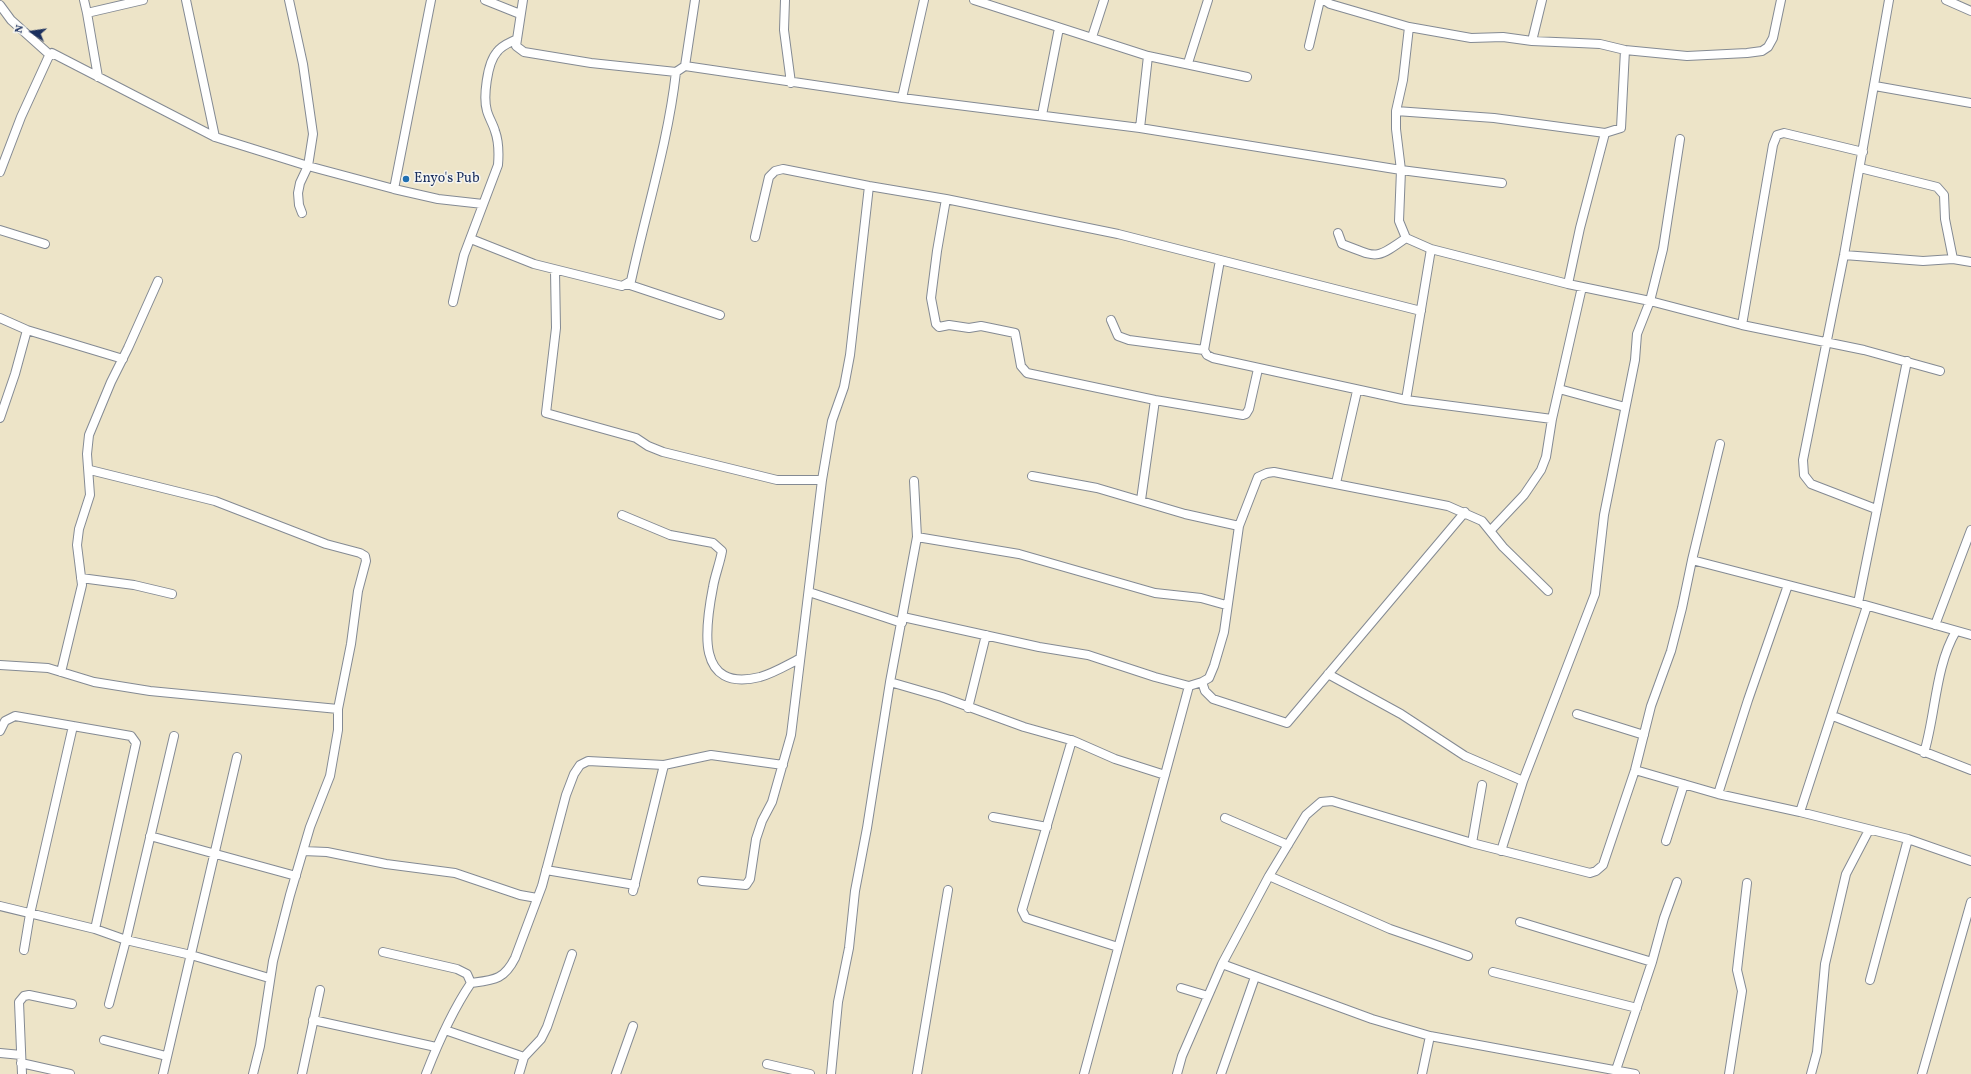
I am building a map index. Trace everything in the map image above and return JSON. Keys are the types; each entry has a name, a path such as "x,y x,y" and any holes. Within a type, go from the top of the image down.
{"street":[{"path":"84,0 98,77"},
{"path":"87,13 143,0"},
{"path":"186,0 215,137"},
{"path":"289,0 303,64 313,134 308,166 300,183 298,193 299,205 302,213"},
{"path":"394,189 431,0"},
{"path":"485,0 520,14"},
{"path":"523,0 516,46 524,52 591,63 676,72 684,66 695,0"},
{"path":"785,0 784,30 791,83"},
{"path":"902,98 924,0"},
{"path":"974,0 1148,56 1188,63 1247,77"},
{"path":"1092,37 1104,0"},
{"path":"1188,63 1208,0"},
{"path":"1309,46 1320,0"},
{"path":"1324,0 1330,4 1409,27 1471,38 1503,37 1600,44 1625,50 1687,56 1762,51 1768,47 1772,38 1781,0"},
{"path":"1532,40 1542,0"},
{"path":"1876,509 1811,484 1804,475 1803,460 1844,254 1875,86 1889,0"},
{"path":"1946,0 1971,11"},
{"path":"0,5 11,20 50,55 54,54 215,137 308,166 394,189 438,199 484,204"},
{"path":"1409,27 1403,80 1396,111 1397,144 1402,170 1399,221 1406,238 1431,249 1568,284 1650,301 1742,325 1826,341 1907,361 1940,371"},
{"path":"1042,115 1059,28"},
{"path":"453,302 464,255 496,171 499,151 495,131 487,112 485,99 486,88 495,54 503,46 517,39"},
{"path":"1396,111 1494,118 1605,134 1621,128 1625,50"},
{"path":"0,172 21,118 50,55"},
{"path":"1140,128 1148,56"},
{"path":"684,66 791,83 1140,128 1402,170 1502,183"},
{"path":"471,239 555,270 622,286 631,281 644,220 663,147 672,104 676,72"},
{"path":"1875,86 1971,102"},
{"path":"1742,325 1773,145 1778,135 1784,133 1862,152"},
{"path":"1568,284 1580,228 1605,134"},
{"path":"1502,851 1523,781 1595,594 1604,515 1634,360 1637,334 1650,301 1663,249 1680,139"},
{"path":"1860,168 1937,187 1944,194 1945,218 1952,259"},
{"path":"755,237 770,176 775,171 783,169 946,199 1118,234 1421,311"},
{"path":"702,881 746,885 750,879 756,839 762,821 772,802 791,736 799,659 809,592 822,480 832,421 844,387 850,355 869,186"},
{"path":"946,199 931,298 936,324 939,327 950,325 969,328 981,326 1015,333 1021,366 1027,373 1156,400 1246,414 1250,409 1258,369"},
{"path":"0,230 45,244"},
{"path":"1338,233 1342,244 1377,256 1384,254 1406,238"},
{"path":"1406,400 1431,249"},
{"path":"1844,254 1923,261 1952,259 1971,262"},
{"path":"1220,260 1204,350 1207,355 1213,358 1357,391 1406,400 1552,419"},
{"path":"555,270 556,328 546,412 636,438 648,446 663,452 730,469 777,480 822,480"},
{"path":"61,672 82,585 77,546 79,529 90,494 88,454 89,435 111,382 158,281"},
{"path":"627,284 720,315"},
{"path":"1491,530 1524,495 1541,470 1546,457 1552,419 1582,287"},
{"path":"0,318 27,330 123,359"},
{"path":"1111,320 1118,336 1129,340 1184,349 1204,350"},
{"path":"0,418 15,374 27,330"},
{"path":"1858,603 1907,361"},
{"path":"1559,389 1625,407"},
{"path":"1336,483 1357,391"},
{"path":"1141,500 1156,400"},
{"path":"1177,1074 1182,1056 1222,964 1269,876 1306,815 1321,802 1332,801 1472,843 1590,873 1596,871 1603,865 1635,770 1651,706 1673,644 1720,444"},
{"path":"90,470 215,501 308,537 360,553 365,556 366,561 358,591 351,644 338,709 337,741 330,776 314,816 303,851 269,978 265,1015 253,1074"},
{"path":"809,592 902,620 1088,655 1155,677 1189,686 1209,678 1214,666 1224,632 1226,606 1239,526 1258,477 1274,472 1448,506 1465,512 1482,521 1491,530 1503,547 1548,592"},
{"path":"1032,476 1097,488 1185,514 1239,526"},
{"path":"831,1074 838,1002 849,948 855,891 867,828 890,682 917,537 914,480"},
{"path":"1202,682 1205,691 1213,699 1286,723 1465,512"},
{"path":"622,515 670,535 713,543 722,551 713,585 707,624 709,658 718,671 727,677 741,679 760,677 774,672 799,659"},
{"path":"1935,625 1971,530"},
{"path":"917,537 1019,554 1155,593 1201,598 1226,606"},
{"path":"1692,560 1858,603 1971,635"},
{"path":"81,578 134,585 172,594"},
{"path":"1718,794 1748,700 1788,585"},
{"path":"1800,812 1833,716 1867,606"},
{"path":"1924,753 1931,728 1945,655 1956,631"},
{"path":"968,708 986,635"},
{"path":"0,665 48,668 94,682 150,691 338,709"},
{"path":"1328,674 1400,714 1465,756 1523,781"},
{"path":"890,682 942,697 968,708 1024,727 1072,740 1115,759 1165,775"},
{"path":"1084,1074 1189,686"},
{"path":"1577,714 1644,735"},
{"path":"0,731 4,722 10,717 15,716 131,736 136,743 95,929"},
{"path":"1833,716 1924,753 1971,770"},
{"path":"24,950 30,914 73,726"},
{"path":"109,1004 126,940 174,736"},
{"path":"1072,740 1022,910 1023,915 1026,918 1118,947"},
{"path":"470,983 497,979 510,968 537,898 566,795 574,774 580,765 588,761 664,765 711,755 783,765"},
{"path":"163,1074 236,757"},
{"path":"546,870 634,888 664,765"},
{"path":"1635,770 1718,794 1800,812 1908,839 1971,861"},
{"path":"1666,841 1684,784"},
{"path":"1472,843 1482,785"},
{"path":"993,817 1047,827"},
{"path":"1225,818 1288,846"},
{"path":"1811,1074 1818,1052 1825,964 1846,874 1869,830"},
{"path":"150,836 296,876"},
{"path":"1870,980 1908,839"},
{"path":"303,851 327,852 386,864 455,873 520,895 537,898"},
{"path":"1269,876 1390,929 1468,956"},
{"path":"1616,1070 1652,962 1664,918 1678,882"},
{"path":"1729,1074 1742,991 1738,970 1747,883"},
{"path":"917,1074 948,890"},
{"path":"1922,1074 1971,902"},
{"path":"0,906 95,929 126,940 191,955 269,978"},
{"path":"1520,922 1652,962"},
{"path":"383,952 457,969 466,974 470,983"},
{"path":"519,1074 524,1057 541,1039 547,1027 572,954"},
{"path":"1222,964 1372,1019 1430,1036 1635,1074"},
{"path":"1493,972 1637,1008"},
{"path":"1221,1074 1254,977"},
{"path":"426,1074 436,1047 470,983"},
{"path":"1181,988 1208,996"},
{"path":"302,1074 320,990"},
{"path":"22,1074 19,1002 24,996 29,995 72,1004"},
{"path":"313,1020 436,1047"},
{"path":"616,1074 633,1026"},
{"path":"445,1030 524,1057"},
{"path":"1422,1074 1430,1036"},
{"path":"104,1040 166,1056"},
{"path":"0,1052 70,1074"},
{"path":"767,1064 810,1074"}],"place":[{"name":"Enyo's Pub","path":"406,179"}]}
